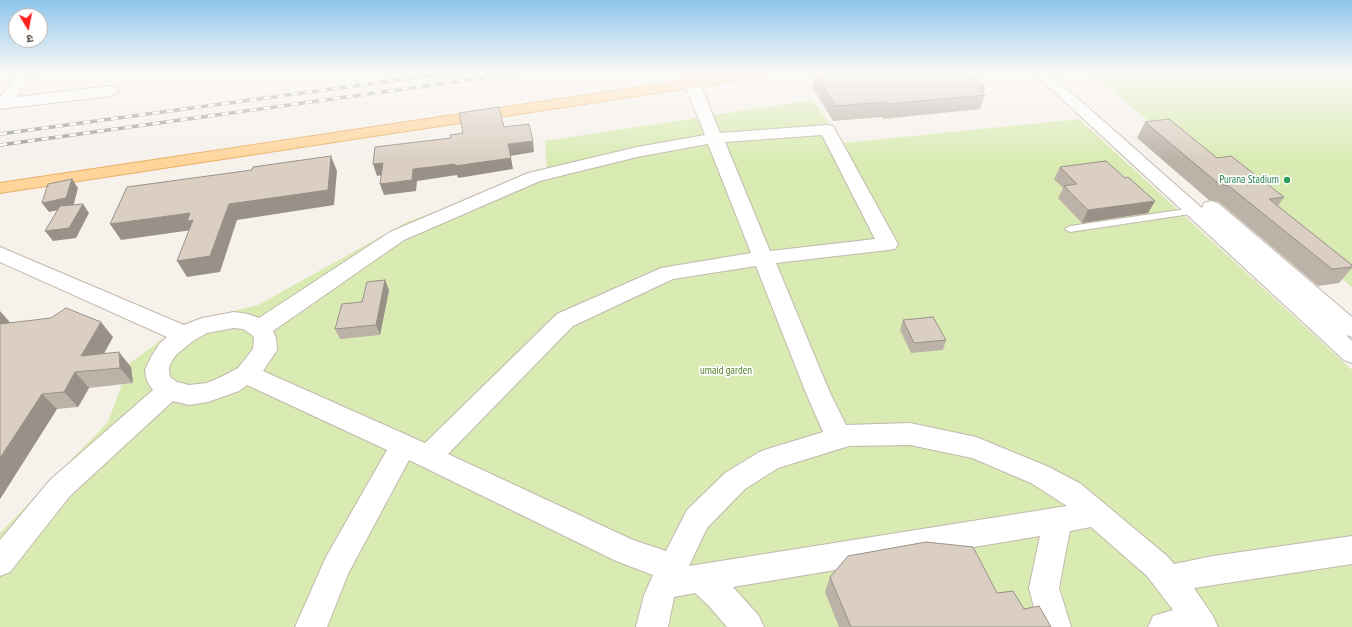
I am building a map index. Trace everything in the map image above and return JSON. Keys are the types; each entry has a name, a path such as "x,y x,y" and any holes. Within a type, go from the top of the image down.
{"main road":[{"path":"0,177 527,102"},
{"path":"0,188 544,102"}],"street":[{"path":"1,104 16,102"},
{"path":"705,102 716,138 818,393 839,438"},
{"path":"1073,102 1352,354"},
{"path":"1092,102 1352,329"},
{"path":"260,329 397,236 534,177 637,152 716,138 827,130 888,244 764,258 668,273 565,320 416,452 336,567 311,627"},
{"path":"0,254 185,335"},
{"path":"234,320 248,322 260,329 265,338 265,350 259,360 246,374 230,384 208,392 189,395 168,390 159,381 157,370 159,363 168,349 185,335 211,324 234,320"},
{"path":"246,374 720,595 748,627"},
{"path":"0,562 60,488 168,390"},
{"path":"652,627 659,595 679,577 698,519 735,481 770,459 849,435 910,434 976,448 1040,475 1072,493 1157,566 1177,589 1200,624 1164,627"},
{"path":"679,577 1096,514"},
{"path":"1055,627 1044,588 1051,550 1059,520"},
{"path":"1169,579 1213,570 1352,550"}],"lane":[{"path":"1070,229 1194,211"}],"green space":[{"name":"umaid garden","path":"797,102 814,102 844,143 1079,119 1352,370 1352,627 0,627 0,533 108,422 130,363 184,323 258,305 407,222 547,171 545,141"},
{"name":"Purana Stadium","path":"1126,102 1352,102 1352,287"}],"building":[{"path":"834,102 882,102 836,106"},
{"path":"885,102 906,102 887,104"},
{"path":"499,107 504,127 529,124 533,141 508,144 511,158 455,166 455,164 413,169 412,180 380,184 383,163 373,164 375,147 451,138 450,135 463,133 459,113"},
{"path":"1169,119 1217,158 1231,156 1284,197 1269,199 1352,265 1352,267 1332,269 1229,186 1219,184 1145,122"},
{"path":"331,156 328,190 229,204 210,256 177,261 193,220 187,221 190,213 110,224 127,187 252,170 253,167"},
{"path":"1106,161 1125,178 1128,177 1155,201 1088,210 1064,186 1077,184 1060,167"},
{"path":"72,179 66,198 42,203 48,184"},
{"path":"83,204 69,228 45,231 60,206"},
{"path":"385,280 376,325 335,329 342,304 362,302 367,282"},
{"path":"66,308 101,322 81,356 119,352 120,368 75,372 64,392 42,394 0,458 0,324 51,318"},
{"path":"933,317 946,340 914,343 903,320"},
{"path":"926,542 973,547 997,593 1013,591 1024,609 1039,606 1051,627 851,627 830,577 848,556"}],"railway":[{"path":"0,134 234,102"},
{"path":"0,145 308,102"}],"place":[{"name":"Purana Stadium","path":"1287,180"}]}
